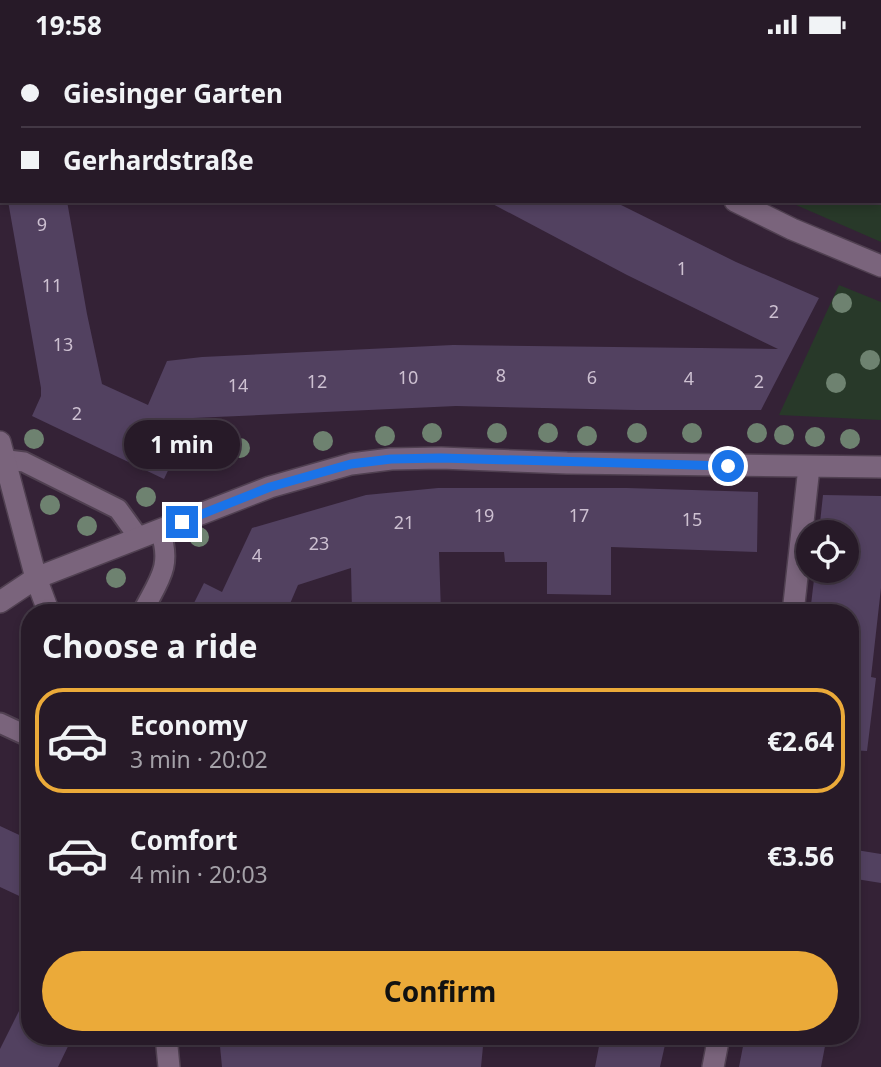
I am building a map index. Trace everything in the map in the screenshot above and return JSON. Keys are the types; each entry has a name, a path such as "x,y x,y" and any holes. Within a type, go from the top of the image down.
{"street":[{"path":"740,203 792,229 881,267"},
{"path":"1,453 45,604"},
{"path":"0,602 36,578 270,487 351,464 391,459 441,458 580,463 881,467"},
{"path":"794,604 808,467"},
{"path":"167,1045 170,1067"},
{"path":"713,1067 717,1045"}],"lane":[{"path":"1,453 118,509 139,538"},
{"path":"146,604 166,564 166,548 160,531"},
{"path":"0,723 21,733"}],"green space":[{"path":"792,203 881,203 881,242"},
{"path":"839,285 881,302 881,420 779,415"}],"building":[{"path":"8,203 67,203 102,384 148,405 167,361 202,357 453,345 778,349 627,275 491,203 617,203 736,262 819,298 761,410 456,406 193,418 164,479 32,416 41,396"},
{"path":"438,488 627,488 758,492 757,552 611,547 611,595 547,594 547,562 505,562 504,552 439,552 441,604 352,604 351,568 298,585 290,604 194,604 204,583 222,592 252,528 366,495"},
{"path":"823,495 881,496 881,588 871,677 876,678 867,751 859,751 859,604 811,604 814,583 859,583 859,520 820,520"},
{"path":"0,826 21,836 21,897 0,887"},
{"path":"859,850 881,854 881,883 859,879"},
{"path":"21,1007 21,1045 69,1045 58,1067 0,1067 0,1049"},
{"path":"220,1045 483,1045 481,1067 222,1067"},
{"path":"599,1045 665,1045 660,1067 595,1067"},
{"path":"743,1045 825,1045 821,1067 739,1067"}],"route":[{"path":"182,522 270,487 351,464 391,459 728,466"}]}
